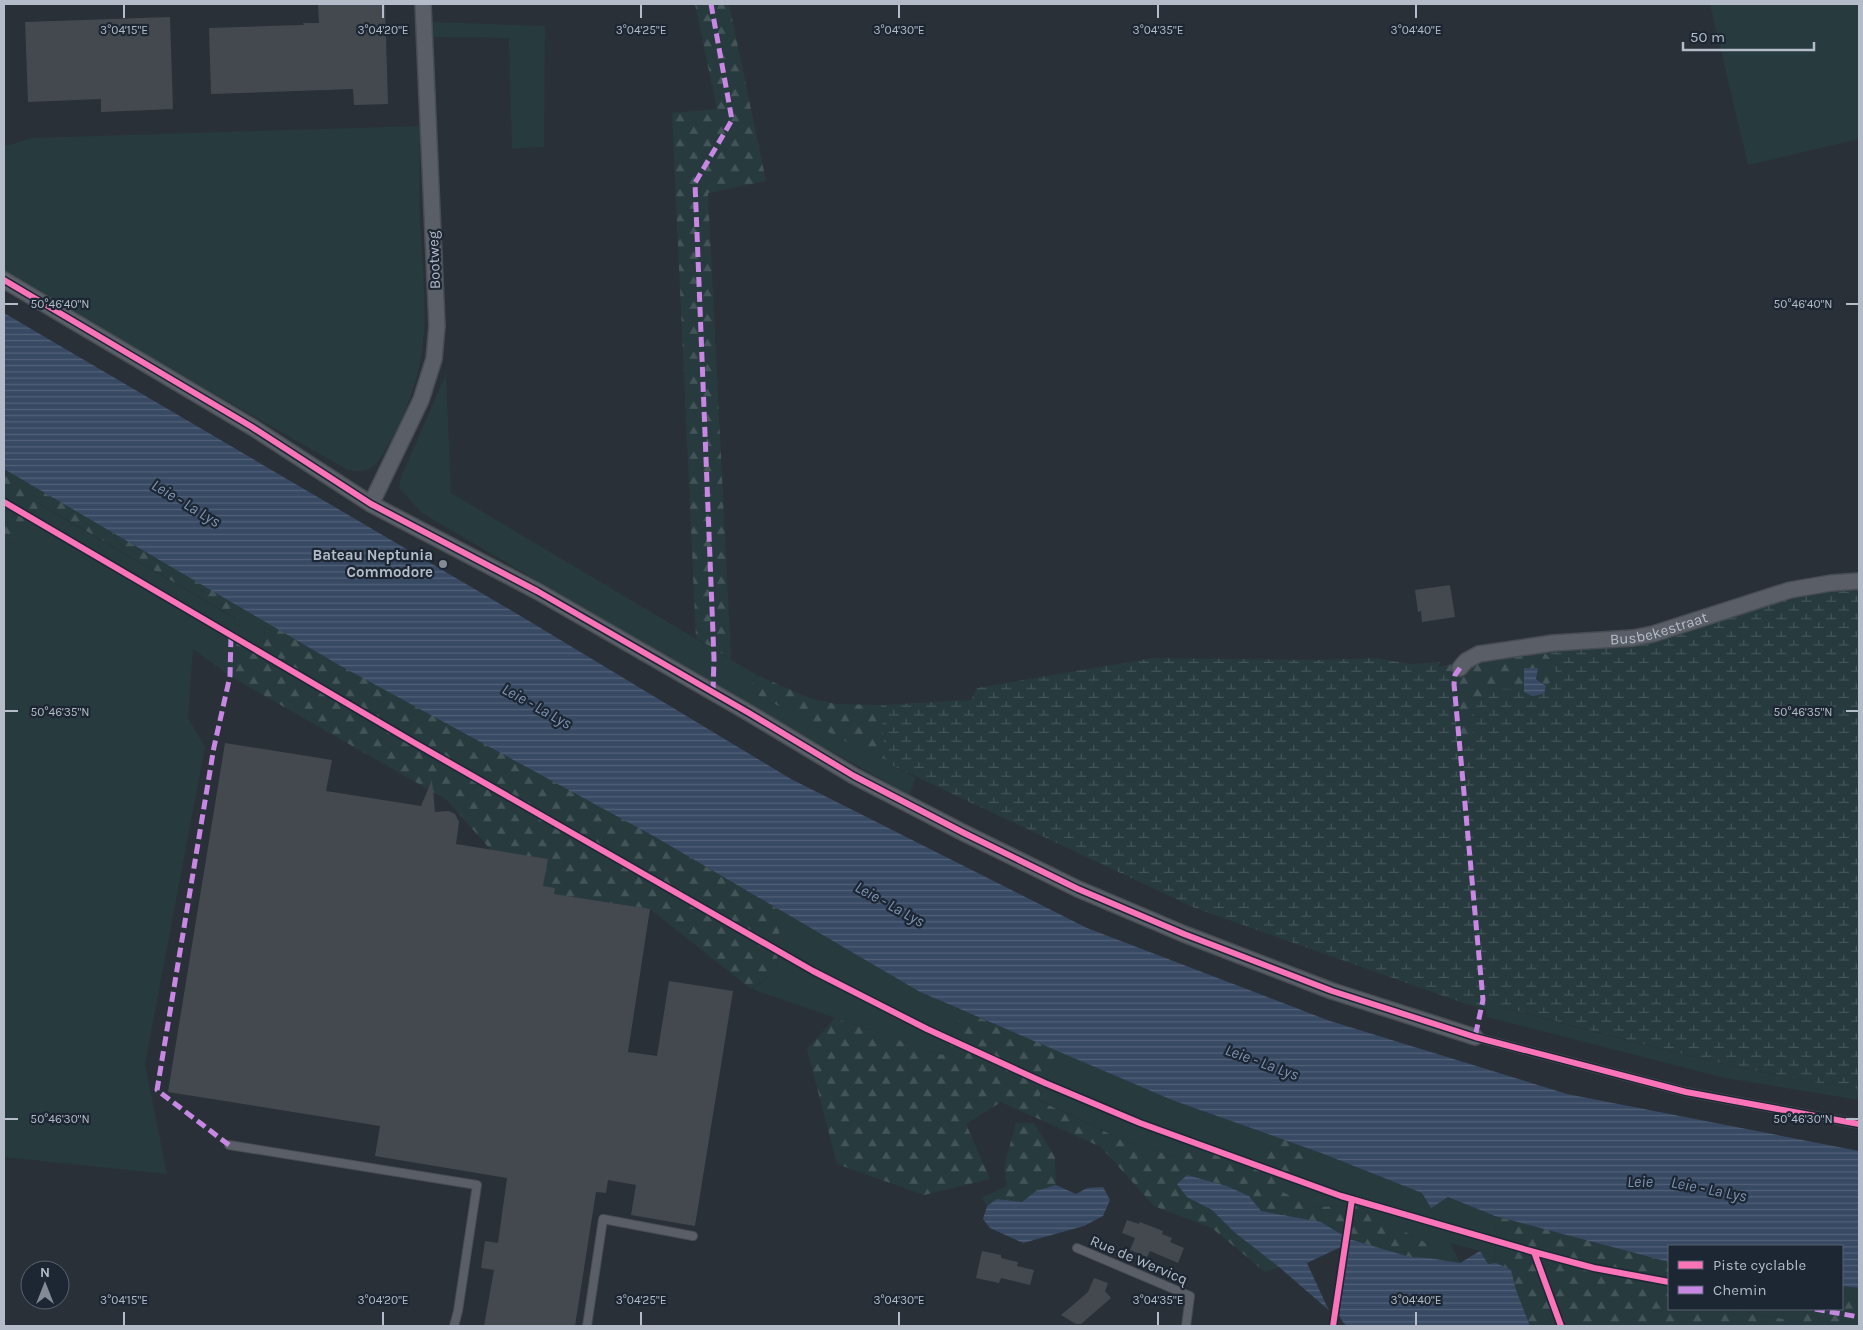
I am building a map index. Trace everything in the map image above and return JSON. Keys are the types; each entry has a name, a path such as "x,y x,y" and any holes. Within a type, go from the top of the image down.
{"street":[{"name":"Bootweg","path":"371,504 421,400 434,359 437,326 423,4"},
{"path":"4,280 252,427 371,504 537,591 854,776 1078,889 1184,934 1332,991 1475,1037"},
{"name":"Busbekestraat","path":"1460,668 1466,661 1479,654 1553,643 1633,638 1653,634 1790,590 1831,583 1859,581"}],"lane":[{"path":"1475,1037 1686,1092 1859,1124"},
{"path":"229,1145 477,1185 458,1311 454,1326"},
{"path":"587,1326 603,1219 693,1236"},
{"name":"Rue de Wervicq","path":"1077,1248 1190,1296 1186,1326"}],"green space":[{"path":"695,4 729,4 766,181 708,193 731,659 696,638 672,113 717,109"},
{"path":"1710,4 1859,4 1859,139 1748,165"},
{"path":"433,22 545,26 544,147 512,149 509,38 434,37"},
{"path":"420,126 420,220 425,304 422,353 414,388 401,421 382,456 370,469 364,471 348,470 4,274 4,145 10,145 31,138"},
{"path":"446,374 451,493 757,675 748,690 916,778 909,795 706,680 422,513 399,488 401,477"},
{"path":"4,469 242,608 237,619 40,504 14,544 4,538"},
{"path":"39,504 236,619 242,608 266,622 262,653 231,635 230,676 193,649 188,718 205,747 145,1064 167,1174 4,1157 4,538 14,544"},
{"path":"1859,587 1859,1089 1813,1082 1723,1063 1499,1006 1486,1009 1466,1004 1195,908 885,762 881,705 971,700 977,688 1153,658 1321,660 1375,658 1411,664 1440,662 1439,671 1452,672 1458,748 1474,746 1471,707 1477,701 1488,693 1499,689 1513,689 1534,695 1544,694 1546,686 1556,678 1554,665 1541,648 1652,642 1774,602 1825,589"},
{"path":"266,622 657,838 781,911 776,972 751,989 650,909 554,894 555,888 543,886 547,859 491,850 447,800 230,676 231,635 262,652"},
{"path":"1541,648 1554,665 1556,678 1546,686 1525,668 1524,692 1509,689 1471,707 1474,746 1458,749 1452,672 1439,671 1438,667"},
{"path":"757,675 812,699 836,704 881,705 885,762 748,690"},
{"path":"781,911 920,992 963,1011 942,1055 752,989 776,972"},
{"path":"1498,1006 1723,1064 1859,1089 1859,1100 1725,1078 1487,1017 1486,1009"},
{"path":"963,1011 1057,1050 1038,1100 1127,1142 1179,1158 1211,1139 1239,1165 1285,1140 1321,1153 1281,1191 1311,1207 1357,1206 1428,1244 1429,1258 1410,1257 1349,1239 1321,1222 1261,1211 1249,1196 1227,1186 1188,1175 1187,1197 1212,1210 1234,1232 1279,1267 1265,1272 1212,1228 1154,1206 1101,1147 1001,1102 966,1124 990,1179 924,1195 837,1164 807,1049 835,1018 942,1055"},
{"path":"1057,1050 1172,1100 1285,1140 1239,1165 1211,1139 1179,1158 1127,1142 1038,1099"},
{"path":"1016,1123 1034,1123 1055,1157 1056,1185 1036,1191 1022,1202 997,1199 987,1206 982,1198 1007,1186 1004,1167"},
{"path":"1321,1153 1422,1193 1448,1197 1495,1216 1496,1263 1488,1265 1480,1251 1450,1243 1460,1263 1429,1258 1428,1244 1357,1206 1311,1207 1280,1191"},
{"path":"1495,1216 1668,1262 1668,1310 1734,1310 1794,1321 1794,1310 1843,1310 1843,1286 1859,1288 1859,1326 1530,1326 1511,1271 1496,1263"},
{"path":"1734,1310 1794,1310 1795,1321"}],"water":[{"name":"Leie","path":"4,313 524,618 791,779 1087,928 1330,1021 1567,1094 1859,1151 1859,1288 1843,1286 1843,1245 1668,1245 1668,1262 1495,1216 1448,1197 1431,1208 1422,1193 1321,1153 1172,1100 920,992 657,838 339,665 4,469"},
{"path":"1524,668 1538,668 1536,679 1546,686 1544,694 1532,696 1524,692"},
{"path":"1187,1175 1227,1186 1249,1196 1261,1211 1321,1222 1349,1239 1410,1257 1460,1263 1480,1251 1488,1264 1496,1263 1511,1270 1516,1290 1530,1326 1347,1326 1279,1267 1234,1232 1212,1210 1187,1197 1177,1184"},
{"path":"1056,1185 1076,1194 1087,1188 1103,1187 1110,1200 1103,1216 1084,1226 1023,1243 990,1228 983,1219 987,1206 997,1199 1022,1202 1036,1191"}],"pier":[{"path":"1343,1232 1350,1236 1339,1315 1345,1326 1331,1315 1307,1263 1341,1247"}],"building":[{"path":"318,4 385,4 388,104 354,105 353,89 211,94 209,28 319,23"},
{"path":"170,17 173,109 101,112 101,99 28,102 25,22"},
{"path":"1450,585 1455,617 1422,622 1421,611 1418,612 1415,590"},
{"path":"225,743 332,760 326,791 421,806 432,780 435,812 449,811 455,814 459,822 456,844 548,859 543,886 555,888 554,894 650,909 628,1052 657,1056 669,981 733,991 695,1226 631,1215 636,1185 608,1180 606,1193 596,1192 575,1326 484,1326 494,1270 481,1268 485,1241 498,1243 507,1178 375,1156 380,1126 168,1092"},
{"path":"1127,1220 1139,1224 1140,1222 1163,1231 1162,1234 1172,1238 1170,1242 1184,1248 1178,1263 1150,1251 1147,1257 1130,1250 1135,1238 1122,1233"},
{"path":"982,1251 1001,1255 1001,1258 1018,1262 1017,1266 1034,1270 1030,1285 1001,1278 999,1283 976,1278"},
{"path":"1094,1278 1108,1283 1105,1291 1111,1298 1081,1324 1076,1324 1061,1315 1088,1292"}],"marked path":[{"path":"711,4 732,120 695,183 714,659 713,692"},
{"path":"229,1145 157,1090 214,747 230,676 231,635"},
{"path":"1460,668 1455,675 1454,684 1483,1000 1475,1037"},
{"path":"1820,1310 1859,1317"}],"cycle path":[{"path":"4,280 252,427 371,504 537,591 854,776 1078,889 1184,934 1332,991 1475,1037 1686,1092 1859,1124"},
{"path":"4,502 413,742 813,971 927,1029 1045,1083 1140,1123 1341,1196 1594,1268 1668,1282"},
{"path":"1333,1326 1352,1199"},
{"path":"1534,1252 1561,1326"}],"place":[{"name":"Bateau Neptunia Commodore","path":"443,564"}],"water label":[{"name":"Leie - La Lys","path":"186,503"},
{"name":"Leie - La Lys","path":"537,706"},
{"name":"Leie - La Lys","path":"890,904"},
{"name":"Leie - La Lys","path":"1262,1062"},
{"name":"Leie - La Lys","path":"1709,1189"}]}
